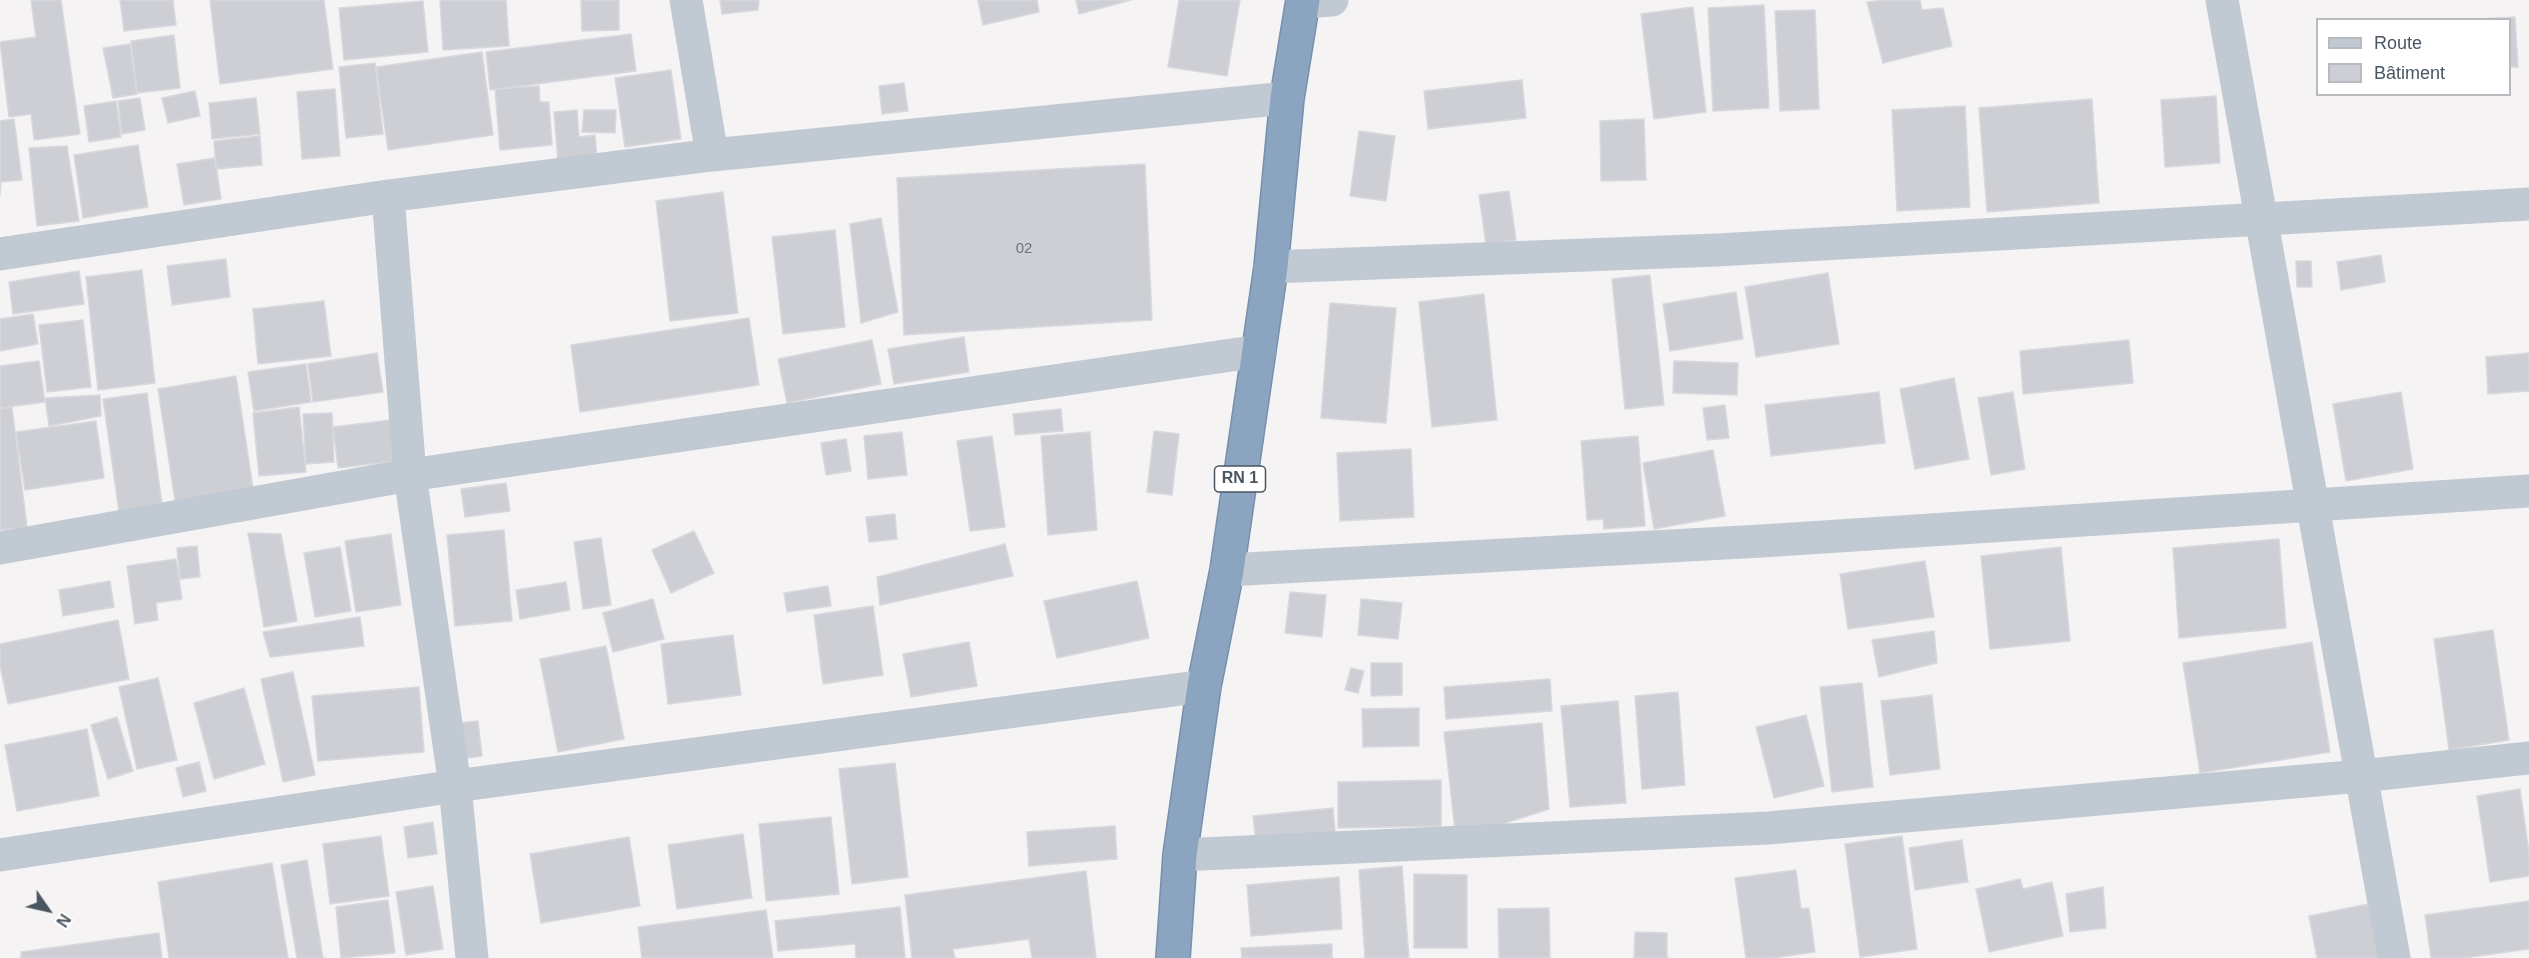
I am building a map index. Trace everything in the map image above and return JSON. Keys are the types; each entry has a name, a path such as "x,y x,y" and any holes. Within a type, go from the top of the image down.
{"highway":[{"name":"RN 1","path":"1173,958 1180,855 1204,686 1227,570 1271,267 1287,98 1312,1"}],"street":[{"path":"686,0 712,155"},
{"path":"2222,0 2394,958"},
{"path":"0,254 388,196 712,155 1287,98"},
{"path":"388,196 410,475 455,786 472,958"},
{"path":"1271,267 1717,250 2529,204"},
{"path":"0,548 410,475 1259,351"},
{"path":"1227,570 1750,542 2529,490"},
{"path":"0,855 455,786 1204,686"},
{"path":"1180,855 1768,828 2361,776 2529,758"}],"building":[{"path":"31,0 61,0 80,134 34,140 31,114 9,117 0,42 36,37"},
{"path":"120,0 173,0 176,25 124,31"},
{"path":"210,0 324,0 333,69 220,84"},
{"path":"440,0 506,0 509,46 443,50"},
{"path":"581,0 619,0 619,30 582,31"},
{"path":"720,0 759,0 758,10 722,14"},
{"path":"978,0 1037,0 1039,12 983,25"},
{"path":"1076,0 1131,0 1079,14"},
{"path":"1179,0 1240,0 1227,76 1168,67"},
{"path":"1920,0 1922,10 1943,8 1952,46 1883,63 1867,2"},
{"path":"423,1 428,52 344,60 339,8"},
{"path":"1764,5 1769,108 1713,111 1708,8"},
{"path":"1693,7 1706,112 1654,119 1641,14"},
{"path":"1815,10 1819,109 1780,111 1775,11"},
{"path":"2515,17 2518,67 2511,67 2511,18 2498,18"},
{"path":"631,34 636,71 490,90 486,52"},
{"path":"174,35 180,88 137,93 131,41"},
{"path":"130,44 137,94 113,98 103,48"},
{"path":"482,52 493,135 388,150 376,67"},
{"path":"375,63 383,134 346,138 339,67"},
{"path":"671,70 681,139 625,147 615,78"},
{"path":"1522,80 1526,118 1428,129 1424,91"},
{"path":"904,83 908,111 882,114 879,86"},
{"path":"539,86 540,102 549,102 552,145 500,150 495,89"},
{"path":"335,89 340,156 302,159 297,92"},
{"path":"195,91 200,116 168,123 162,98"},
{"path":"2216,96 2220,163 2165,167 2161,100"},
{"path":"140,98 145,130 122,134 118,101"},
{"path":"256,98 260,134 212,139 209,103"},
{"path":"2092,99 2099,203 1987,212 1979,108"},
{"path":"116,101 121,137 89,142 84,106"},
{"path":"1965,106 1970,207 1897,211 1892,110"},
{"path":"577,110 579,137 595,135 597,158 558,162 554,112"},
{"path":"584,110 616,110 615,133 582,132"},
{"path":"14,119 22,180 1,182 0,195 0,121"},
{"path":"1644,119 1646,180 1601,181 1600,121"},
{"path":"1359,131 1395,136 1386,201 1350,196"},
{"path":"260,136 262,165 216,169 214,141"},
{"path":"138,145 148,207 83,218 74,155"},
{"path":"67,146 79,221 37,226 29,148"},
{"path":"215,158 221,199 184,205 177,164"},
{"path":"1145,164 1152,320 904,335 897,178"},
{"path":"1509,191 1516,240 1486,244 1479,195"},
{"path":"723,192 738,313 670,321 656,201"},
{"path":"881,218 898,312 861,323 850,224"},
{"path":"835,230 845,327 783,334 772,237"},
{"path":"2381,255 2385,282 2341,290 2337,262"},
{"path":"226,259 230,297 172,305 167,266"},
{"path":"2296,261 2311,261 2312,287 2297,287"},
{"path":"142,270 155,383 98,390 86,277"},
{"path":"79,271 84,304 13,314 9,282"},
{"path":"1828,273 1839,344 1756,357 1745,287"},
{"path":"1650,275 1664,405 1625,409 1612,279"},
{"path":"1736,292 1743,339 1670,351 1663,304"},
{"path":"1484,294 1497,420 1432,427 1419,302"},
{"path":"324,301 331,356 258,364 253,309"},
{"path":"1330,303 1396,308 1386,423 1321,418"},
{"path":"33,314 38,344 0,351 0,319"},
{"path":"749,318 759,385 580,412 571,345"},
{"path":"83,320 91,387 47,392 39,325"},
{"path":"964,337 969,372 894,384 888,349"},
{"path":"872,340 881,384 787,403 778,359"},
{"path":"2129,340 2133,383 2023,394 2020,351"},
{"path":"377,353 383,392 313,402 308,364"},
{"path":"2529,353 2529,391 2488,394 2486,357"},
{"path":"39,361 45,402 0,408 0,366"},
{"path":"1674,361 1738,363 1737,395 1673,393"},
{"path":"306,364 311,402 254,411 248,372"},
{"path":"236,376 253,488 175,501 158,389"},
{"path":"1954,378 1969,459 1915,469 1900,389"},
{"path":"1879,392 1885,443 1771,456 1765,405"},
{"path":"2013,392 2025,469 1991,475 1978,398"},
{"path":"2401,392 2413,469 2346,481 2333,404"},
{"path":"147,393 163,512 120,519 103,399"},
{"path":"100,395 101,416 49,426 45,398"},
{"path":"1725,405 1729,438 1707,440 1703,408"},
{"path":"12,407 27,527 0,530 0,409"},
{"path":"299,407 306,472 259,476 253,413"},
{"path":"1061,409 1063,431 1015,435 1013,414"},
{"path":"332,413 334,462 306,464 303,414"},
{"path":"399,419 404,460 338,468 333,427"},
{"path":"96,421 104,478 25,490 16,432"},
{"path":"1154,431 1179,434 1172,495 1147,492"},
{"path":"902,432 907,475 868,479 864,436"},
{"path":"1090,432 1097,530 1048,535 1041,436"},
{"path":"992,436 1005,527 970,531 957,441"},
{"path":"1638,436 1645,526 1604,529 1603,519 1587,520 1581,441"},
{"path":"846,439 851,471 826,475 821,443"},
{"path":"1411,449 1414,517 1340,521 1337,453"},
{"path":"1713,450 1725,516 1654,529 1643,463"},
{"path":"506,483 510,511 465,517 461,489"},
{"path":"895,514 897,539 869,542 866,517"},
{"path":"504,530 512,621 455,626 447,535"},
{"path":"694,531 714,573 671,593 652,550"},
{"path":"248,533 281,534 297,621 264,627"},
{"path":"391,534 401,605 356,612 345,541"},
{"path":"601,538 611,605 583,609 574,542"},
{"path":"2279,539 2286,628 2179,638 2173,548"},
{"path":"1005,544 1013,576 880,605 877,577"},
{"path":"197,546 200,577 180,579 177,548"},
{"path":"340,547 351,611 315,617 304,553"},
{"path":"2061,547 2070,641 1990,649 1981,556"},
{"path":"176,559 182,599 156,603 158,620 135,624 127,566"},
{"path":"1925,561 1934,617 1848,629 1840,574"},
{"path":"110,581 114,607 63,616 59,590"},
{"path":"1137,581 1149,638 1057,658 1044,601"},
{"path":"566,582 570,610 520,619 516,590"},
{"path":"828,586 831,606 787,612 784,593"},
{"path":"1290,592 1326,595 1322,637 1285,633"},
{"path":"653,599 664,639 613,652 603,613"},
{"path":"1361,599 1402,603 1398,639 1358,635"},
{"path":"873,606 883,675 823,684 814,615"},
{"path":"360,617 364,646 270,657 263,632"},
{"path":"118,620 129,679 8,704 0,665 0,644"},
{"path":"2493,630 2509,740 2449,750 2434,639"},
{"path":"1934,631 1937,663 1879,677 1872,640"},
{"path":"733,635 741,695 668,704 661,644"},
{"path":"969,642 977,686 911,697 903,654"},
{"path":"2312,642 2330,752 2200,773 2183,663"},
{"path":"606,646 624,739 558,752 540,659"},
{"path":"1371,663 1402,663 1402,695 1371,696"},
{"path":"1351,668 1364,671 1358,693 1345,690"},
{"path":"293,672 315,775 283,782 261,679"},
{"path":"158,678 177,760 137,769 119,687"},
{"path":"1550,679 1552,711 1446,719 1444,687"},
{"path":"1862,683 1873,787 1832,792 1820,687"},
{"path":"419,687 424,752 318,761 312,696"},
{"path":"244,688 265,764 214,779 194,703"},
{"path":"1678,692 1685,785 1642,789 1635,696"},
{"path":"1932,695 1940,769 1890,775 1881,701"},
{"path":"1618,701 1626,803 1570,807 1561,706"},
{"path":"1419,708 1419,746 1363,747 1362,709"},
{"path":"1806,715 1824,786 1774,798 1756,727"},
{"path":"117,717 133,771 108,779 91,725"},
{"path":"478,721 482,756 462,759 458,723"},
{"path":"1542,723 1549,809 1456,839 1444,732"},
{"path":"87,729 99,796 17,811 5,745"},
{"path":"199,762 206,791 183,797 176,768"},
{"path":"895,763 908,877 852,884 839,769"},
{"path":"1441,780 1441,826 1338,828 1338,782"},
{"path":"2520,789 2529,853 2529,876 2490,882 2477,796"},
{"path":"1333,808 1336,844 1257,851 1253,816"},
{"path":"831,817 839,894 766,901 759,824"},
{"path":"433,822 437,854 408,858 404,827"},
{"path":"1115,826 1117,859 1029,866 1027,832"},
{"path":"743,834 752,898 677,909 668,845"},
{"path":"381,836 389,896 330,904 323,844"},
{"path":"1902,836 1917,949 1860,957 1845,844"},
{"path":"629,837 640,906 541,923 530,854"},
{"path":"1962,840 1968,882 1915,890 1909,848"},
{"path":"307,860 323,958 297,958 281,865"},
{"path":"272,863 288,958 169,958 158,882"},
{"path":"1402,866 1409,958 1365,958 1359,870"},
{"path":"1796,870 1801,909 1809,908 1815,952 1773,958 1746,958 1735,878"},
{"path":"1086,871 1096,958 1032,958 1029,939 953,949 955,958 912,958 905,895"},
{"path":"1414,874 1467,875 1467,948 1414,948"},
{"path":"1339,877 1342,929 1251,936 1247,885"},
{"path":"2020,879 2023,889 2052,882 2063,936 1989,952 1976,889"},
{"path":"433,886 443,949 406,955 396,892"},
{"path":"2103,887 2106,928 2070,932 2066,894"},
{"path":"388,900 395,953 341,958 336,907"},
{"path":"2529,901 2529,949 2464,958 2431,958 2425,915"},
{"path":"2368,904 2378,958 2317,958 2309,916"},
{"path":"900,907 905,958 856,958 855,944 778,951 775,921"},
{"path":"1549,908 1550,958 1499,958 1498,909"},
{"path":"766,910 773,958 642,958 638,927"},
{"path":"1635,932 1667,933 1667,958 1634,958"},
{"path":"159,933 162,958 21,958 21,952"},
{"path":"1332,944 1332,958 1242,958 1241,948"}]}
